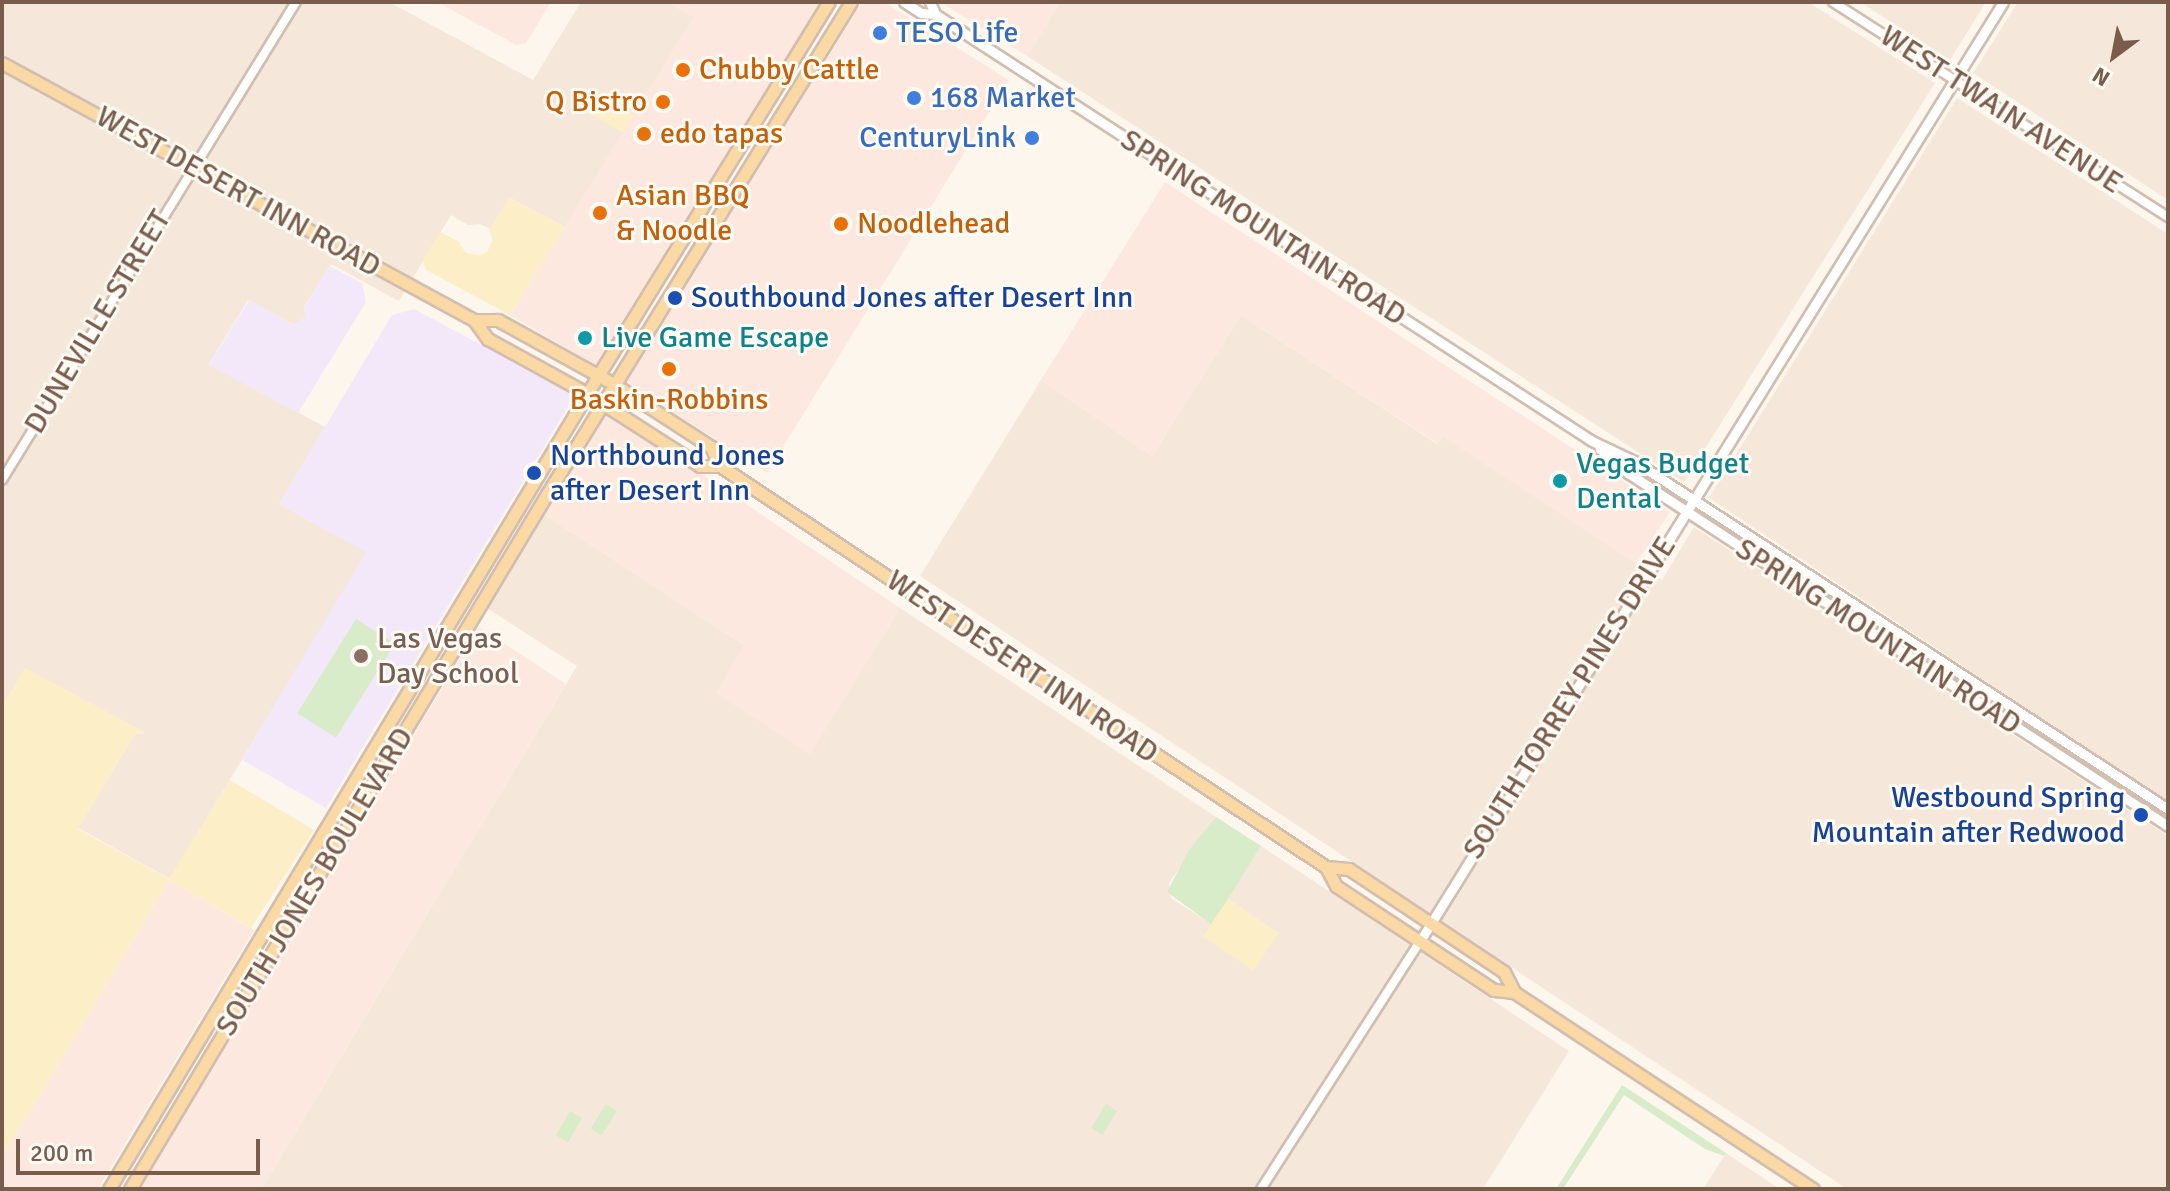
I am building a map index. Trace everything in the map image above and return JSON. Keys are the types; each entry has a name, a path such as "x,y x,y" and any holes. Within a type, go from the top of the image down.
{"main road":[{"name":"SOUTH JONES BOULEVARD","path":"109,1189 599,374 829,2"},
{"name":"SOUTH JONES BOULEVARD","path":"130,1189 614,384 851,2"},
{"name":"SPRING MOUNTAIN ROAD","path":"904,2 921,13 935,14 1592,441 1634,461 2168,809"},
{"path":"930,2 935,14"},
{"name":"SOUTH TORREY PINES DRIVE","path":"1420,941 2003,2"},
{"name":"WEST DESERT INN ROAD","path":"2,63 474,320 488,339 588,394 700,466 720,466"},
{"path":"719,181 737,184"},
{"name":"WEST DESERT INN ROAD","path":"474,320 498,320 599,374 711,447 720,466 1326,867 1349,869 1504,972 1514,992"},
{"name":"SPRING MOUNTAIN ROAD","path":"1592,441 1628,473 2168,826"},
{"name":"WEST DESERT INN ROAD","path":"1326,867 1336,886 1494,990 1514,992 1813,1189"}],"street":[{"name":"DUNEVILLE STREET","path":"2,480 296,2"},
{"name":"WEST TWAIN AVENUE","path":"1833,2 2168,217"},
{"name":"SOUTH TORREY PINES DRIVE","path":"1261,1189 1420,941"}],"shaded area":[{"path":"2,2 389,2 533,80 581,2 667,2 694,17 635,113 592,90 624,132 565,227 510,198 490,229 480,224 468,225 451,215 399,301 331,264 304,307 306,317 294,325 248,300 209,364 325,427 279,504 367,552 170,879 78,828 135,734 144,733 25,669 2,707"},
{"path":"437,2 551,2 526,43 516,45"},
{"path":"667,2 821,2 595,365 510,315 694,17"},
{"path":"862,2 884,2 1009,80 767,473 627,382"},
{"path":"940,2 1060,2 1027,56"},
{"path":"1060,2 1808,2 1935,83 1684,482 1027,56"},
{"path":"1860,2 1986,2 1950,60"},
{"path":"2018,2 2168,2 2168,200 1973,73"},
{"path":"1957,98 2168,234 2168,802 1709,498"},
{"path":"1165,182 1670,512 1636,564 1444,437 1438,444 1241,315 1152,456 1041,380"},
{"path":"329,266 362,283 366,302 298,413 209,365 249,300 294,325 306,317 304,308"},
{"name":"Las Vegas Day School","path":"414,309 575,395 326,808 242,760 366,552 279,504 392,315"},
{"path":"1241,315 1437,444 1443,436 1662,580 1694,527 2168,836 2168,1189 1847,1189 920,576 1041,380 1152,456"},
{"path":"608,411 900,608 810,754 716,693 744,645 545,515"},
{"path":"545,515 744,645 810,753 900,608 1216,817 1169,883 1171,898 1211,924 1204,938 1279,934 1228,899 1261,846 1569,1051 1483,1189 261,1189 577,666 488,609"},
{"path":"479,627 566,684 261,1189 140,1189"},
{"path":"169,880 254,930 98,1189 2,1189 2,1158"},
{"path":"1726,1153 1780,1189 1703,1189"}],"green space":[{"path":"356,619 395,643 336,738 297,713"},
{"path":"1216,817 1261,846 1212,925 1167,892 1189,850"},
{"path":"1622,1085 1726,1153 1724,1156 1705,1149 1624,1095 1563,1189 1556,1189"},
{"path":"606,1104 617,1111 602,1135 591,1129"},
{"path":"1106,1104 1117,1111 1102,1135 1091,1128"},
{"path":"570,1111 582,1118 568,1142 556,1135"}],"sand":[{"path":"592,89 635,113 624,133 581,109"},
{"path":"509,198 565,227 510,315 426,270 423,260 440,232 458,241 466,253 479,255 487,252 493,240 489,230"},
{"path":"25,668 145,732 135,734 78,829 169,879 230,780 314,830 251,928 169,880 2,1158 2,707"},
{"path":"1228,899 1279,933 1253,970 1203,936"}],"place":[{"name":"TESO Life","path":"880,33"},
{"name":"Chubby Cattle","path":"683,70"},
{"name":"168 Market","path":"914,98"},
{"name":"Q Bistro","path":"663,102"},
{"name":"edo tapas","path":"644,134"},
{"name":"CenturyLink","path":"1032,138"},
{"name":"Asian BBQ & Noodle","path":"600,213"},
{"name":"Noodlehead","path":"841,224"},
{"name":"Southbound Jones after Desert Inn","path":"675,298"},
{"name":"Live Game Escape","path":"585,338"},
{"name":"Baskin-Robbins","path":"669,369"},
{"name":"Northbound Jones after Desert Inn","path":"534,473"},
{"name":"Vegas Budget Dental","path":"1560,481"},
{"name":"Las Vegas Day School","path":"361,656"},
{"name":"Westbound Spring Mountain after Redwood","path":"2141,815"}]}
